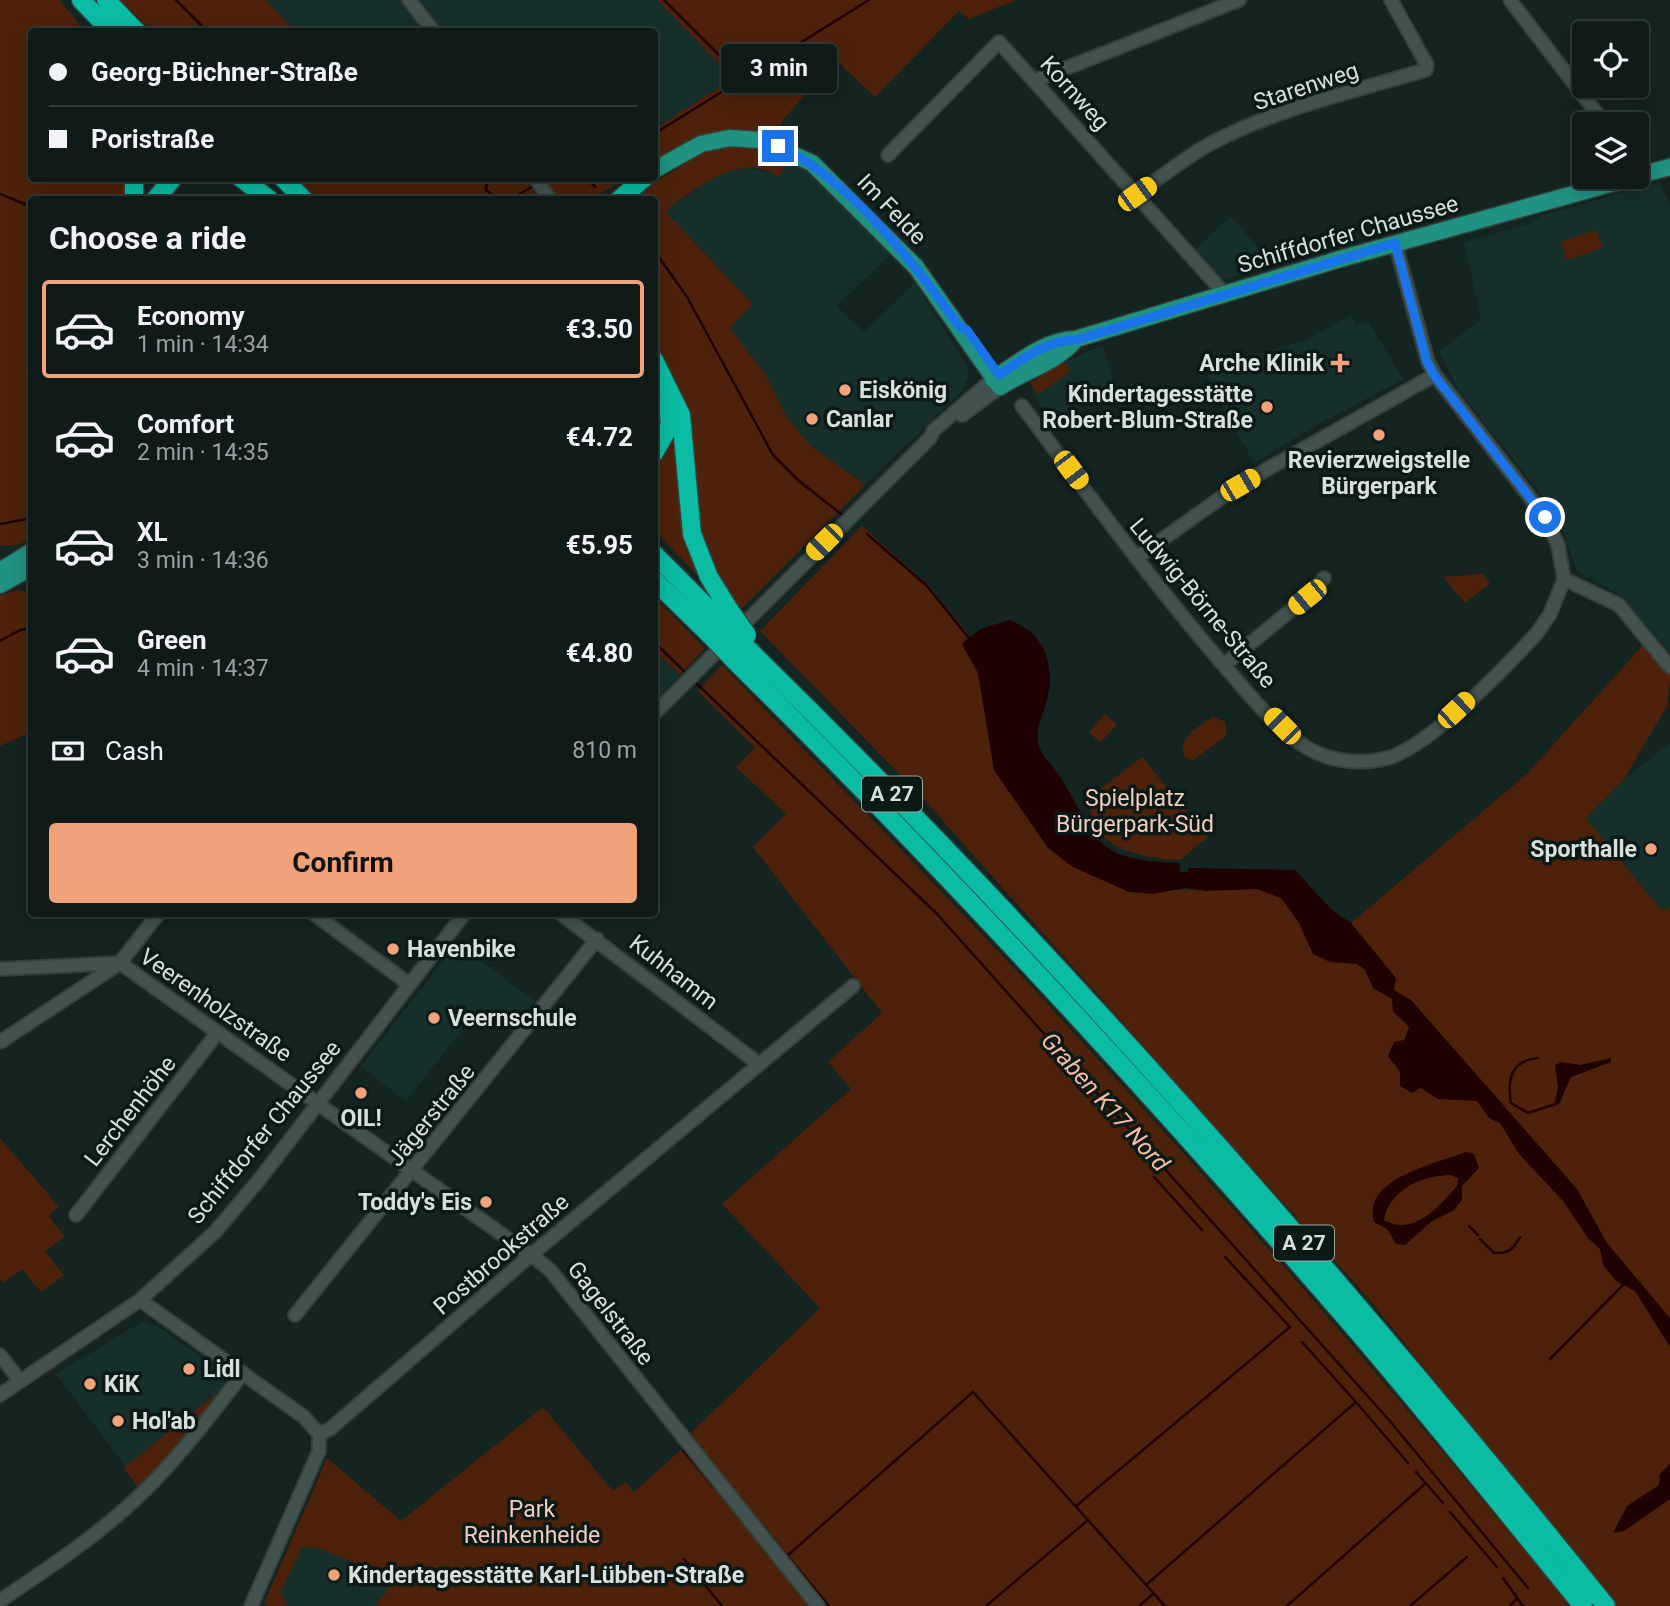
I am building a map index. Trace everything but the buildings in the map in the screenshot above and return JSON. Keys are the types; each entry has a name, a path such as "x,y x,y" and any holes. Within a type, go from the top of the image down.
{"highway":[{"path":"72,0 90,28"},
{"path":"81,0 108,28"},
{"path":"106,0 133,28"},
{"path":"158,196 170,182"},
{"path":"246,182 265,196"},
{"path":"261,182 274,196"},
{"path":"287,182 300,196"},
{"path":"623,196 638,182"},
{"path":"658,368 681,415 692,534 709,577 719,621 745,651"},
{"path":"658,379 669,403 670,425 658,446"},
{"name":"A 27","path":"658,558 719,621 863,789 1178,1127 1354,1328 1583,1606"},
{"name":"A 27","path":"658,583 719,621"},
{"name":"A 27","path":"745,651 796,696 987,893 1180,1104 1453,1417 1606,1606"}],"main road":[{"name":"Im Felde","path":"658,168 701,144 729,138 761,140 812,163 916,267 959,326 962,336 999,381"},
{"name":"Schiffdorfer Chaussee","path":"1649,171 1670,167"},
{"path":"613,196 636,182"},
{"name":"Schiffdorfer Chaussee","path":"999,381 1067,351 1076,340 1224,293 1582,189"},
{"path":"0,585 28,556"}],"street":[{"path":"410,0 431,28"},
{"path":"1036,80 1239,0"},
{"name":"Starenweg","path":"1137,194 1194,153 1226,136 1340,95 1426,70 1427,65 1391,0"},
{"path":"1510,0 1596,112"},
{"name":"Kornweg","path":"888,155 999,42 1036,80 1224,293"},
{"path":"1395,243 1427,362 1434,375 1545,517 1558,545 1564,579 1615,601 1670,667"},
{"path":"1136,558 1240,485 1434,375"},
{"name":"Schiffdorfer Chaussee","path":"658,710 930,438 933,431 999,381"},
{"name":"Ludwig-Börne-Straße","path":"1022,406 1136,558 1224,665 1305,747 1326,757 1345,761 1388,758 1422,740 1519,652 1550,614 1564,579"},
{"path":"1224,665 1307,597 1324,579"},
{"path":"0,1042 120,963 156,917"},
{"path":"318,917 409,984"},
{"name":"Schiffdorfer Chaussee","path":"0,1395 140,1300 215,1232 462,917"},
{"name":"Kuhhamm","path":"565,917 759,1065"},
{"name":"Jägerstraße","path":"295,1315 597,939"},
{"name":"Veerenholzstraße","path":"0,969 120,963 317,1103"},
{"name":"Postbrookstraße","path":"319,1434 330,1429 531,1255 853,986"},
{"name":"Lerchenhöhe","path":"76,1215 218,1032"},
{"name":"Gagelstraße","path":"317,1103 550,1270 818,1606"},
{"path":"140,1300 304,1417 319,1434 319,1451 251,1606"},
{"path":"0,1355 20,1381"},
{"path":"0,1601 86,1542 138,1497 184,1449 243,1373"}],"shaded area":[{"path":"266,0 657,0 734,78 658,127 658,28 292,28"},
{"path":"789,158 825,185 892,252 837,306 864,332 915,282 968,368 968,377 961,392 865,485 811,446 787,418 765,374 729,327 752,304 665,211 723,171 747,168 772,173"},
{"path":"1659,182 1670,206 1670,653 1622,596 1577,571 1556,513 1458,390 1439,352 1481,319 1464,242 1527,225 1540,216 1634,189 1649,189 1649,185"},
{"path":"1231,216 1273,265 1221,280 1194,250"},
{"path":"1352,315 1356,326 1368,322 1404,379 1320,423 1254,463 1213,390 1207,370 1308,339"},
{"path":"1103,345 1116,391 1092,398 1053,426 1034,395 1030,383 1064,362"},
{"path":"1010,620 1033,634 1046,653 1050,677 1046,704 1038,729 1039,746 1095,835 1117,853 1132,858 1180,863 1180,872 1188,872 1189,868 1295,870 1331,909 1351,923 1396,978 1394,990 1411,1000 1577,1189 1607,1243 1670,1318 1670,1347 1635,1291 1616,1281 1603,1265 1600,1249 1588,1238 1563,1201 1519,1154 1500,1123 1489,1118 1477,1101 1438,1099 1421,1088 1412,1093 1400,1086 1400,1072 1388,1056 1394,1042 1404,1040 1409,1027 1393,1011 1392,999 1373,988 1365,970 1357,964 1330,962 1313,954 1299,923 1281,898 1257,889 1206,891 1185,888 1152,894 1129,892 1073,867 1048,848 994,770 978,673 962,644 980,629"},
{"path":"658,655 680,675 658,698"},
{"path":"1670,743 1670,905 1662,911 1586,818 1623,781"},
{"name":"Veernschule","path":"457,943 535,1001 510,1032 479,1008 406,1101 361,1066"},
{"path":"1611,1058 1611,1062 1571,1077 1559,1104 1554,1106 1558,1087 1555,1065 1562,1062 1580,1065"},
{"path":"1466,1152 1474,1154 1479,1168 1462,1186 1462,1200 1453,1211 1432,1221 1405,1245 1396,1244 1387,1229 1374,1222 1373,1207 1379,1194 1390,1184 1404,1175","holes":["1451,1175 1458,1178 1457,1186 1425,1217 1405,1225 1384,1220 1393,1200 1408,1186 1440,1176"]},
{"path":"143,1321 157,1326 227,1376 222,1389 126,1467 56,1374"},
{"path":"1670,1464 1670,1499 1624,1531 1613,1533 1627,1506 1659,1485 1660,1474"},
{"name":"Kindertagesstätte Karl-Lübben-Straße","path":"299,1523 379,1559 405,1592 386,1606 267,1606 264,1602"}],"green space":[{"path":"0,0 60,0 82,28 28,28 28,182 126,182 127,196 28,196 28,540 8,546 0,545"},
{"path":"121,0 266,0 292,28 149,28"},
{"path":"657,0 1016,0 969,19 959,11 875,97 835,59 779,125 801,148 765,135 698,139 658,159 658,127 733,78"},
{"path":"743,145 765,148 789,158 779,177 764,170 733,170 704,183 665,211 752,304 730,328 765,374 787,418 811,446 865,485 740,610 713,568 703,546 694,493 692,432 688,411 658,352 658,196 633,196 702,153"},
{"path":"300,182 528,182 536,196 316,196"},
{"path":"550,182 588,182 593,187 596,185 594,182 620,182 592,196 560,196 549,187"},
{"path":"1596,230 1603,248 1567,260 1561,242"},
{"path":"1064,362 1070,371 1038,395 1030,383"},
{"path":"676,430 700,578 658,534 658,458 670,444"},
{"path":"862,526 929,586 969,635 962,644 978,673 985,711 1049,848 1173,890 1257,889 1281,898 1314,892 1331,909 1351,923 1527,774 1644,644 1670,676 1667,706 1623,781 1586,818 1662,911 1670,906 1670,1606 1616,1606 1369,1299 919,794 760,631"},
{"path":"1483,574 1490,583 1465,603 1443,577"},
{"path":"15,591 28,592 28,733 0,746 0,596"},
{"path":"658,601 705,648 680,675 658,654"},
{"path":"722,665 987,940 1201,1173 1388,1387 1569,1606 823,1606 687,1437 820,1308 722,1204 851,1089 828,1062 882,1013 753,847 786,814 736,767 755,748 698,691"},
{"path":"1105,714 1117,725 1100,743 1089,732"},
{"path":"1213,717 1226,722 1226,736 1193,760 1185,757 1183,744 1186,739"},
{"name":"Spielplatz Bürgerpark-Süd","path":"1142,757 1208,837 1180,860 1136,854 1122,848 1099,832 1093,820 1090,804 1099,790"},
{"path":"0,1138 59,1207 48,1216 65,1236 45,1252 64,1275 41,1292 22,1269 3,1283 0,1279"},
{"path":"217,1393 220,1398 139,1488 124,1468"},
{"name":"Park Reinkenheide","path":"543,1407 613,1491 626,1482 634,1492 682,1449 811,1606 375,1606 386,1592 389,1576 379,1569 370,1569 318,1548 302,1547 280,1593 288,1606 268,1606 265,1602 327,1458 401,1521"}],"waterway":[{"path":"176,0 204,28"},
{"path":"664,0 742,78"},
{"path":"658,132 869,0"},
{"path":"487,182 486,190 494,196"},
{"path":"591,182 595,187"},
{"path":"516,196 535,185"},
{"path":"0,194 28,205"},
{"path":"658,256 687,297 773,455 799,481 845,517"},
{"path":"0,524 28,519"},
{"path":"867,534 927,586 968,637"},
{"name":"Graben K17 Nord","path":"0,641 28,629"},
{"name":"Graben K17 Nord","path":"658,646 687,674"},
{"name":"Graben K17 Nord","path":"694,681 937,914 1389,1420 1528,1588"},
{"path":"1538,1058 1522,1063 1513,1073 1511,1103 1528,1113 1556,1104"},
{"path":"1154,1177 1202,1230"},
{"path":"1469,1226 1478,1235"},
{"path":"1480,1239 1494,1253 1503,1253 1510,1250 1520,1237"},
{"path":"1076,1506 1290,1327 1225,1257"},
{"path":"1550,1359 1624,1284"},
{"path":"1146,1585 1356,1402 1302,1342"},
{"path":"787,1556 973,1392 1165,1606"},
{"path":"1356,1402 1408,1463"},
{"path":"683,1450 735,1512"},
{"path":"1416,1472 1443,1503"},
{"path":"1287,1606 1426,1483"},
{"path":"732,1489 829,1606"},
{"path":"1450,1512 1497,1567"},
{"path":"986,1606 1088,1520"},
{"path":"1410,1606 1467,1557"},
{"path":"684,1559 722,1606"},
{"path":"1503,1578 1523,1606"},
{"path":"1139,1606 1153,1594"},
{"path":"1510,1606 1517,1599"}],"place":[{"name":"Arche Klinik","path":"1340,363"},
{"name":"Eiskönig","path":"845,390"},
{"name":"Kindertagesstätte Robert-Blum-Straße","path":"1267,407"},
{"name":"Canlar","path":"812,419"},
{"name":"Revierzweigstelle Bürgerpark","path":"1379,435"},
{"name":"Sporthalle","path":"1651,849"},
{"name":"Havenbike","path":"393,949"},
{"name":"Veernschule","path":"434,1018"},
{"name":"OIL!","path":"361,1093"},
{"name":"Toddy's Eis","path":"486,1202"},
{"name":"Lidl","path":"189,1369"},
{"name":"KiK","path":"90,1384"},
{"name":"Hol'ab","path":"118,1421"},
{"name":"Kindertagesstätte Karl-Lübben-Straße","path":"334,1575"}],"route":[{"path":"778,146 812,163 900,249 959,326 967,330 999,375 1024,358 1064,339 1076,340 1095,332 1395,243 1427,362 1434,375 1545,517"}]}
